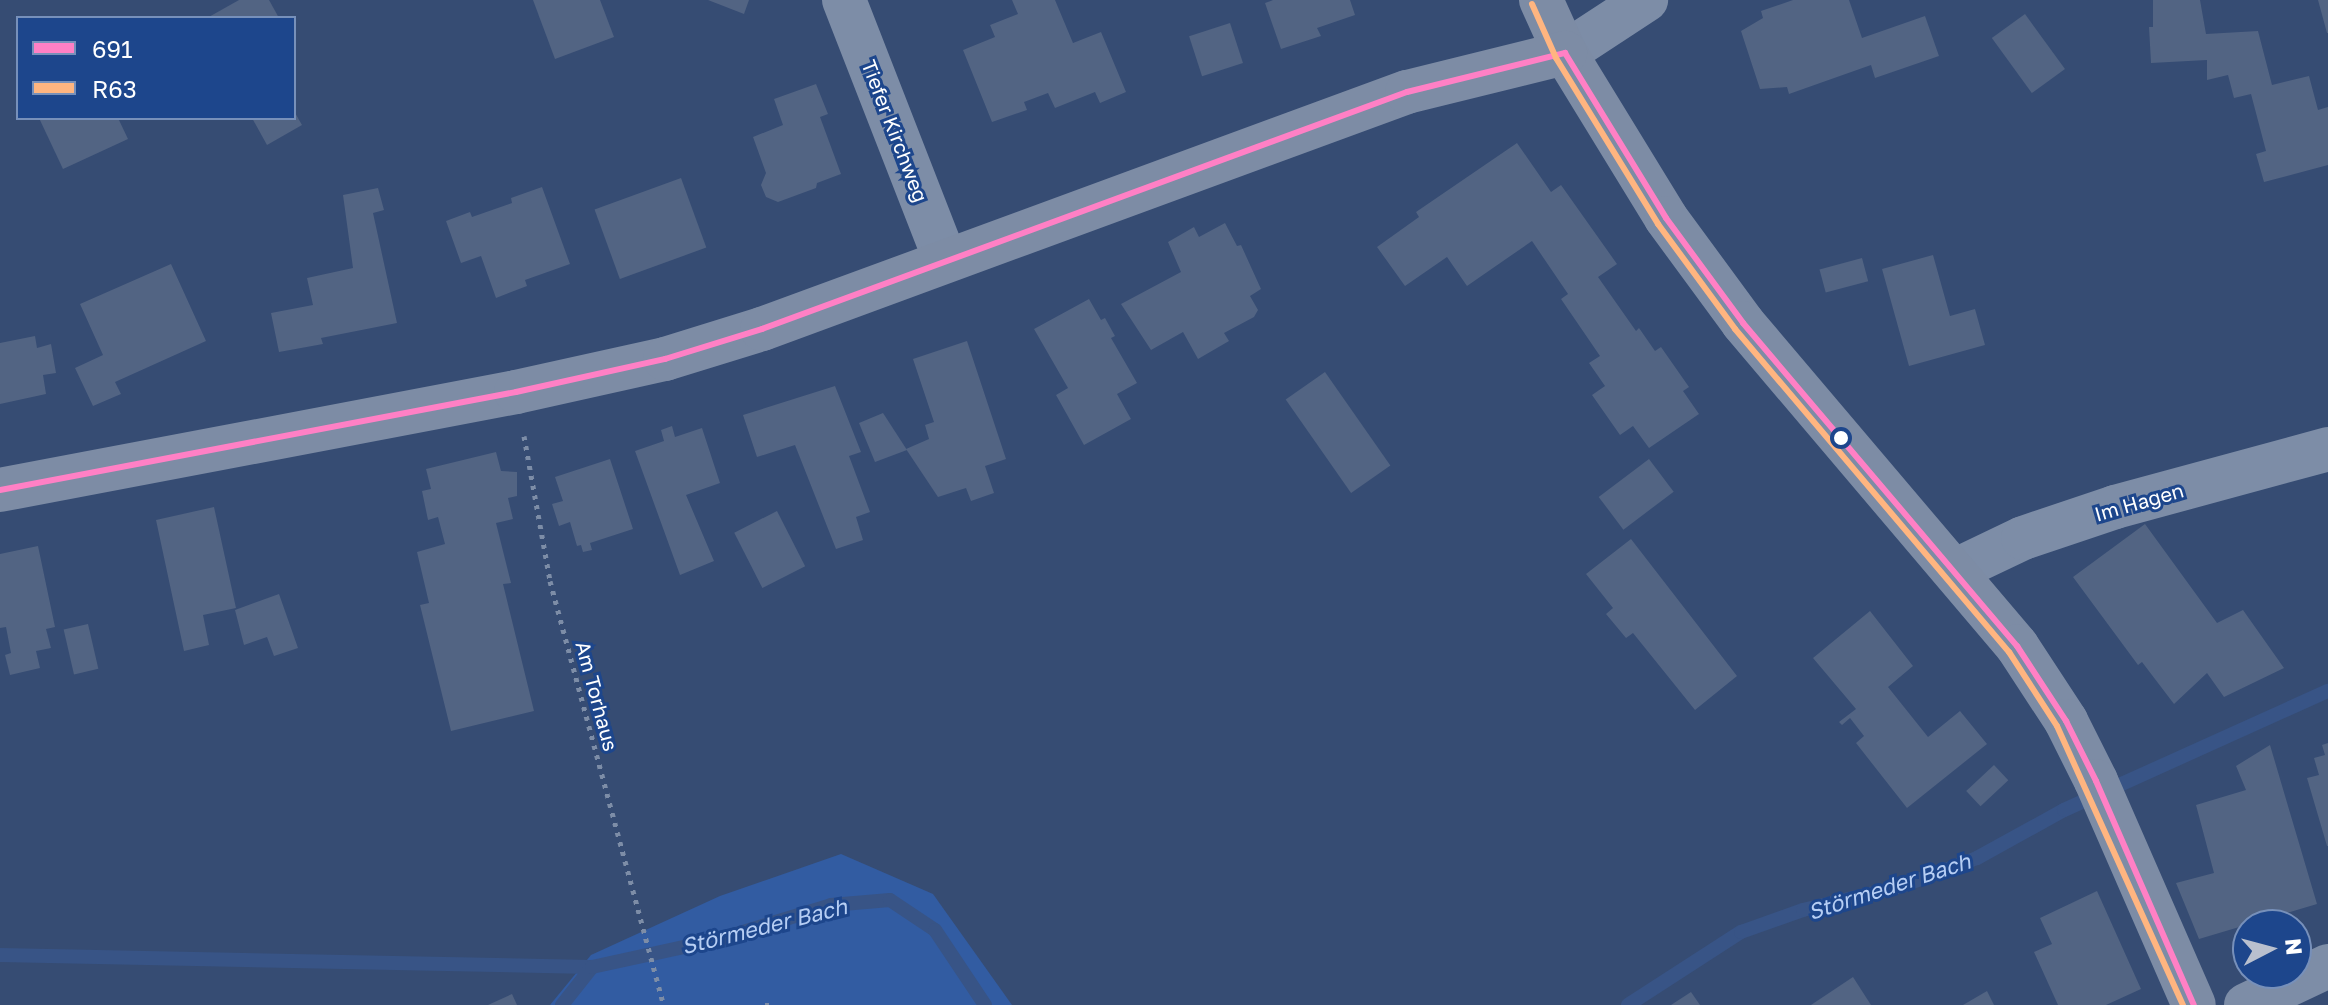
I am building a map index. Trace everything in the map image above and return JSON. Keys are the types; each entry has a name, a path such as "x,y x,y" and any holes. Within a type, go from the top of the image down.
{"main road":[{"path":"1541,0 1565,53 1666,218 1743,323 1956,570 2017,646 2066,721 2126,844 2194,1005"},
{"path":"0,490 516,392 665,359 721,342 1407,92 1565,53"}],"street":[{"name":"Tiefer Kirchweg","path":"844,0 946,261"},
{"path":"1565,53 1646,0"},
{"name":"Im Hagen","path":"1956,570 2023,538 2115,507 2328,449"},
{"path":"2246,1005 2328,966"}],"path":[{"name":"Am Torhaus","path":"516,392 550,581 664,1005"},
{"path":"765,1005 772,1005"}],"shaded area":[{"path":"841,854 933,894 1012,1005 550,1005 591,955 720,896"}],"building":[{"path":"239,0 269,0 278,16 211,16"},
{"path":"533,0 600,0 614,37 555,59"},
{"path":"708,0 749,0 744,14"},
{"path":"1012,0 1055,0 1073,43 1101,32 1126,92 1100,103 1095,92 1055,108 1048,93 1024,102 1027,110 992,122 963,50 995,37 990,25 1018,14"},
{"path":"1273,0 1350,0 1355,15 1317,28 1321,36 1281,49 1265,3"},
{"path":"1793,0 1849,0 1862,38 1925,16 1939,56 1875,78 1871,65 1789,94 1787,87 1760,89 1741,31 1763,18 1761,11"},
{"path":"2153,0 2200,0 2206,34 2258,31 2272,85 2309,76 2318,110 2328,107 2328,165 2264,182 2256,154 2266,151 2251,94 2234,98 2228,75 2207,80 2207,60 2151,63 2149,27 2153,27"},
{"path":"2318,0 2328,0 2328,33 2327,33"},
{"path":"2025,14 2065,69 2032,93 1992,38"},
{"path":"1230,23 1243,63 1202,76 1189,36"},
{"path":"816,84 828,114 820,117 841,174 817,183 816,188 778,202 766,197 761,185 766,173 753,137 783,125 774,99"},
{"path":"296,114 302,125 267,145 253,120 296,120"},
{"path":"40,120 119,120 128,139 63,169"},
{"path":"1517,143 1551,192 1561,185 1617,264 1598,277 1636,331 1639,328 1655,351 1661,347 1689,387 1683,391 1699,414 1649,448 1633,426 1620,435 1592,395 1605,386 1589,363 1600,356 1561,299 1568,294 1532,241 1467,286 1447,257 1405,286 1377,247 1419,217 1416,212"},
{"path":"681,178 706,248 620,279 595,209"},
{"path":"542,187 570,264 525,280 527,286 496,298 481,256 461,263 446,221 470,212 472,217 512,203 511,198"},
{"path":"378,188 384,210 373,213 397,323 321,338 323,344 279,352 271,313 313,305 307,278 353,268 343,195"},
{"path":"1225,223 1237,246 1241,245 1261,289 1250,296 1258,310 1254,317 1224,333 1229,341 1198,359 1183,332 1151,350 1121,304 1181,272 1168,242 1194,227 1199,237"},
{"path":"1933,255 1950,316 1975,309 1985,345 1909,366 1882,269"},
{"path":"1862,258 1868,281 1826,293 1819,269"},
{"path":"171,264 206,341 115,382 121,394 93,406 75,368 103,355 80,304"},
{"path":"1089,299 1101,320 1105,318 1115,336 1111,338 1137,383 1117,394 1131,419 1084,445 1056,395 1068,388 1034,329"},
{"path":"35,336 37,348 51,344 56,373 43,375 46,394 0,404 0,343"},
{"path":"967,341 1006,459 985,466 994,493 971,501 966,488 938,497 906,449 929,439 925,425 934,422 913,359"},
{"path":"1325,372 1390,465 1351,493 1286,400"},
{"path":"835,386 861,452 849,456 870,512 856,517 863,540 836,549 795,445 757,457 743,415"},
{"path":"883,413 907,450 875,462 859,423"},
{"path":"672,426 675,437 702,428 720,483 686,495 714,561 680,575 635,451 664,441 661,430"},
{"path":"496,452 501,471 517,472 517,496 508,498 513,519 496,523 511,583 503,584 534,711 451,731 420,605 429,603 417,552 445,544 438,517 428,520 422,491 431,489 426,469"},
{"path":"610,459 633,529 590,543 592,550 583,552 581,545 577,546 570,522 559,526 552,504 563,501 555,477"},
{"path":"1649,459 1674,492 1623,530 1599,497"},
{"path":"214,507 236,608 203,615 209,645 184,651 156,520"},
{"path":"777,511 805,566 762,588 734,533"},
{"path":"2145,524 2217,623 2243,610 2284,668 2224,697 2207,673 2174,704 2142,662 2138,665 2073,577"},
{"path":"1631,539 1737,676 1695,710 1633,633 1626,638 1606,614 1613,608 1586,574"},
{"path":"38,546 55,627 46,629 51,648 36,651 40,668 10,675 5,655 11,653 6,627 0,628 0,554"},
{"path":"279,594 298,648 274,656 267,637 244,645 235,610"},
{"path":"1870,611 1913,666 1888,687 1928,737 1960,711 1987,744 1907,808 1856,743 1864,736 1850,718 1842,725 1839,722 1856,709 1813,658"},
{"path":"88,624 98,669 74,674 64,630"},
{"path":"2328,743 2327,846 2307,778 2319,775 2314,758 2325,755 2322,745"},
{"path":"2270,745 2317,904 2300,909 2232,909 2232,929 2199,939 2176,883 2214,873 2196,805 2246,790 2236,766"},
{"path":"1994,765 2008,780 1981,806 1966,791"},
{"path":"2097,891 2141,989 2106,1005 2058,1005 2034,952 2052,944 2040,918"},
{"path":"1853,977 1871,1005 1811,1005"},
{"path":"1987,991 1994,1005 1963,1005"},
{"path":"1691,992 1700,1005 1671,1005"},
{"path":"512,994 517,1005 488,1005"}],"waterway":[{"name":"Störmeder Bach","path":"1628,1005 1741,932 1803,910 1902,886 1977,858 2064,810 2328,691"},
{"name":"Störmeder Bach","path":"562,1005 592,967 720,939 831,905 890,900 935,930 985,1005"},
{"path":"0,955 592,967"}],"transit line":[{"name":"R63","path":"1532,4 1556,58 1658,224 1735,329 2009,652 2057,726 2183,1005"},
{"name":"691","path":"1565,53 1666,218 1743,323 2017,646 2066,721 2096,781 2194,1005"},
{"name":"691","path":"0,490 516,392 665,359 762,329 1407,92 1565,53"}]}
